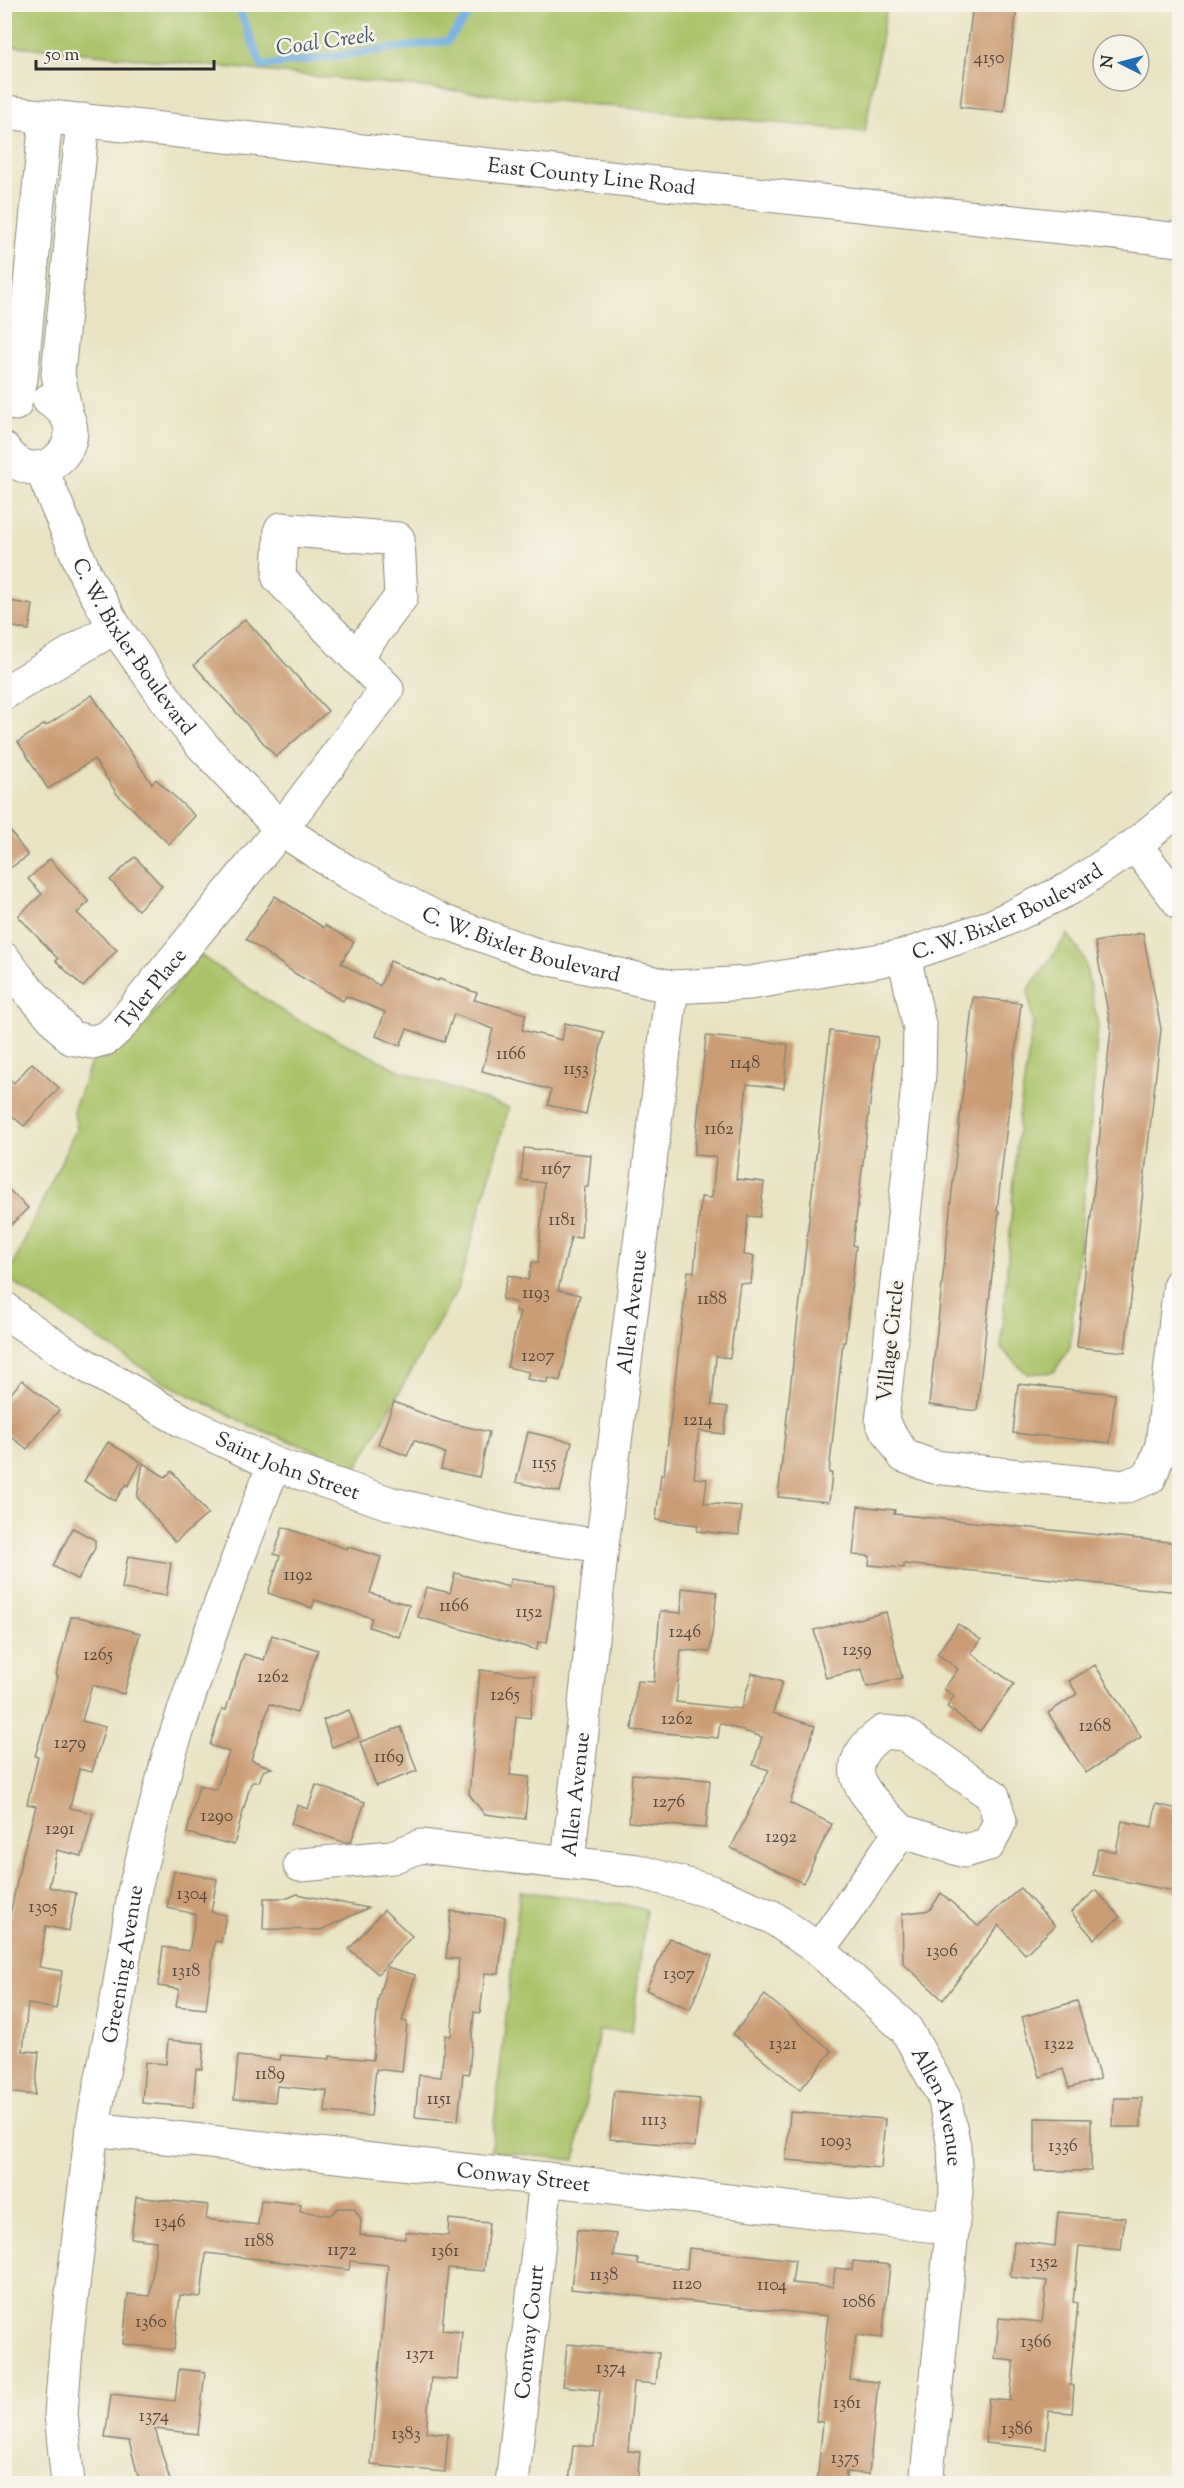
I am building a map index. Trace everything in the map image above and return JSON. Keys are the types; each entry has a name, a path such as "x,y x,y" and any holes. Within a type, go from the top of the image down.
{"street":[{"name":"East County Line Road","path":"4,112 1179,240"},
{"path":"10,410 21,379 46,117"},
{"path":"15,458 52,464 62,457 71,436 71,424 66,414 57,374 83,120"},
{"path":"10,410 25,399 37,397 48,399 66,414"},
{"name":"C. W. Bixler Boulevard","path":"15,458 116,627 176,712 202,745 280,829 347,872 442,921 542,957 672,987 750,983 904,956 992,926 1069,889 1135,845 1179,808"},
{"path":"4,693 116,627"},
{"path":"280,829 387,688 356,657"},
{"name":"Tyler Place","path":"4,959 71,1038 92,1042 107,1038 120,1026 280,829"},
{"path":"1135,845 1179,903"},
{"name":"Village Circle","path":"904,956 920,1029 919,1074 882,1422 904,1456 933,1467 1124,1486 1150,1477 1162,1445 1179,1284"},
{"name":"Allen Avenue","path":"672,987 602,1546 568,1862 637,1871 712,1892 772,1917 819,1950 906,2029 944,2097 954,2146 956,2192 926,2484"},
{"name":"Saint John Street","path":"10,1324 183,1421 274,1464 389,1503 513,1533 602,1546"},
{"name":"Greening Avenue","path":"68,2484 60,2414 67,2336 92,2129 118,1995 135,1888 168,1755 218,1611 274,1464"},
{"path":"819,1950 901,1831"},
{"path":"300,1865 392,1857 421,1846 568,1862"},
{"name":"Conway Street","path":"92,2129 546,2179 952,2228"},
{"name":"Conway Court","path":"512,2484 546,2179"}],"green space":[{"path":"4,5 887,5 865,132 5,45"},
{"path":"1068,934 1084,958 1098,1024 1070,1347 1054,1372 1027,1374 1001,1348 1019,1115 1033,1024 1028,990"},
{"path":"200,955 290,1016 401,1071 509,1108 458,1288 357,1467 251,1426 162,1381 7,1278 77,1127 73,1110 92,1060 108,1058 147,1022"},
{"path":"520,1891 627,1905 646,1910 632,2032 599,2030 575,2160 491,2151"}],"building":[{"path":"973,4 1017,7 1004,112 960,107"},
{"path":"4,600 33,605 29,630 4,625"},
{"path":"245,619 328,711 276,757 194,665"},
{"path":"92,695 152,784 156,779 195,816 169,844 117,794 94,759 48,789 18,742"},
{"path":"4,822 28,856 4,872"},
{"path":"135,857 162,886 138,910 110,880"},
{"path":"50,859 89,902 77,913 117,950 83,987 56,961 58,959 18,916 42,894 28,879"},
{"path":"275,896 324,928 325,925 354,942 341,963 380,986 390,961 438,981 439,979 477,993 474,1000 526,1014 522,1030 562,1040 565,1023 604,1032 586,1114 548,1105 551,1090 482,1071 493,1029 454,1014 444,1042 407,1029 400,1046 376,1036 385,1012 346,996 343,1001 296,974 246,939"},
{"path":"1143,933 1161,1029 1125,1352 1077,1347 1111,1029 1095,942"},
{"path":"973,997 1021,1003 977,1411 929,1405"},
{"path":"830,1031 878,1037 853,1245 856,1246 829,1473 832,1473 829,1502 778,1497"},
{"path":"706,1036 788,1044 784,1088 747,1084 736,1179 764,1182 760,1217 748,1216 744,1255 754,1256 751,1284 740,1283 730,1358 716,1356 712,1405 728,1407 724,1434 699,1431 694,1478 707,1479 704,1503 741,1506 739,1535 697,1531 698,1525 656,1520 661,1474 664,1474 688,1271 694,1272 701,1197 712,1198 716,1157 694,1155"},
{"path":"32,1063 59,1088 24,1126 4,1109 4,1074 14,1083"},
{"path":"524,1148 591,1155 588,1187 585,1187 581,1238 571,1237 558,1290 580,1295 560,1381 548,1378 547,1383 527,1379 529,1372 507,1367 520,1312 515,1311 517,1303 502,1299 508,1275 528,1280 532,1262 538,1263 544,1183 521,1180"},
{"path":"4,1185 28,1208 4,1232"},
{"path":"22,1380 59,1410 27,1449 4,1431 4,1402"},
{"path":"1018,1384 1115,1394 1110,1443 1013,1433"},
{"path":"394,1402 442,1421 489,1432 479,1477 441,1469 445,1453 414,1440 407,1456 378,1444"},
{"path":"528,1432 572,1442 560,1492 516,1482"},
{"path":"108,1442 141,1462 128,1486 126,1484 115,1501 84,1481"},
{"path":"143,1463 165,1477 172,1471 208,1514 175,1542 137,1497"},
{"path":"858,1506 895,1510 894,1514 1179,1543 1179,1592 904,1564 904,1568 869,1565 870,1556 853,1555"},
{"path":"283,1527 347,1549 348,1547 381,1557 370,1593 409,1605 399,1637 369,1627 372,1618 315,1600 312,1608 268,1593 280,1556 274,1554"},
{"path":"73,1528 95,1540 95,1548 78,1580 53,1566"},
{"path":"128,1556 171,1563 166,1596 122,1589"},
{"path":"455,1573 509,1587 510,1579 555,1585 547,1643 538,1642 537,1650 418,1617 426,1587 450,1593"},
{"path":"682,1588 717,1592 710,1652 681,1650 676,1702 741,1709 752,1673 782,1682 773,1713 815,1726 790,1803 832,1824 803,1883 731,1848 769,1770 753,1765 762,1737 720,1723 718,1738 632,1730 637,1681 654,1682 660,1611 681,1613"},
{"path":"886,1612 902,1678 867,1687 862,1669 826,1678 814,1630"},
{"path":"71,1617 79,1617 140,1633 124,1694 92,1685 82,1721 105,1727 92,1772 79,1769 70,1808 93,1813 82,1856 57,1850 49,1887 76,1893 69,1931 46,1926 39,1967 62,1971 56,2009 28,2004 23,2051 39,2052 35,2095 4,2092 4,1944 22,1857 36,1806 27,1804 38,1757 35,1756 58,1676 56,1675"},
{"path":"958,1624 981,1640 971,1653 1014,1684 980,1731 947,1707 954,1696 944,1689 958,1669 937,1654"},
{"path":"272,1635 318,1650 297,1713 270,1704 251,1760 272,1768 263,1771 259,1782 252,1782 250,1786 234,1845 187,1833 199,1785 216,1790 229,1752 210,1745 222,1709 226,1710 244,1654 264,1660"},
{"path":"1095,1665 1141,1737 1086,1773 1048,1713 1077,1694 1069,1681"},
{"path":"480,1670 535,1676 530,1718 516,1716 510,1775 529,1777 525,1819 484,1814 469,1794"},
{"path":"349,1710 359,1737 332,1747 323,1720"},
{"path":"401,1727 417,1771 376,1786 360,1742"},
{"path":"632,1774 710,1780 706,1828 629,1822"},
{"path":"316,1785 365,1802 351,1842 343,1842 291,1824 297,1805 308,1809"},
{"path":"1156,1804 1179,1809 1179,1892 1093,1875 1098,1849 1116,1852 1122,1821 1152,1827"},
{"path":"174,1871 217,1879 211,1912 226,1915 221,1942 215,1941 206,2009 176,2006 179,1989 158,1986 163,1947 189,1951 196,1914 167,1908"},
{"path":"1020,1888 1055,1926 1025,1954 999,1925 943,2000 903,1963 902,1914 930,1910 941,1893 978,1926"},
{"path":"1096,1890 1120,1917 1094,1939 1071,1912"},
{"path":"297,1894 368,1908 321,1930 263,1929 264,1898 288,1898"},
{"path":"384,1910 412,1936 378,1974 349,1949"},
{"path":"451,1911 505,1917 499,1974 485,1973 480,2013 474,2012 469,2074 463,2073 458,2121 415,2117 419,2075 441,2077 445,2035 451,2036 459,1959 446,1958"},
{"path":"669,1938 712,1956 690,2009 646,1990"},
{"path":"387,1967 415,1975 402,2021 407,2022 402,2072 376,2069 371,2116 325,2112 327,2091 277,2086 275,2102 234,2099 238,2056 280,2060 281,2055 373,2060 378,2000"},
{"path":"765,1995 832,2051 800,2090 733,2034"},
{"path":"1077,2001 1100,2079 1069,2088 1063,2069 1040,2077 1022,2017"},
{"path":"168,2040 204,2043 202,2069 196,2069 193,2107 142,2103 145,2062 166,2064"},
{"path":"614,2091 700,2099 695,2147 610,2139"},
{"path":"1114,2098 1142,2098 1141,2127 1113,2127"},
{"path":"790,2112 885,2119 881,2168 786,2160"},
{"path":"1035,2118 1091,2119 1091,2171 1035,2171"},
{"path":"136,2197 208,2205 206,2219 258,2225 261,2200 301,2204 300,2211 330,2215 338,2208 354,2208 361,2219 360,2235 405,2239 405,2232 448,2236 449,2219 489,2223 484,2271 448,2268 442,2330 462,2332 458,2380 431,2378 426,2432 448,2434 445,2472 371,2465 388,2265 350,2261 349,2270 206,2253 201,2297 180,2295 174,2350 123,2344 128,2294 150,2296 156,2241 131,2238"},
{"path":"1058,2212 1125,2218 1121,2250 1079,2246 1073,2302 1078,2303 1070,2385 1074,2386 1072,2413 1049,2411 1046,2449 985,2443 989,2399 1010,2401 1014,2361 995,2359 999,2318 1042,2322 1047,2281 1010,2277 1014,2241 1055,2246"},
{"path":"577,2230 616,2234 613,2256 638,2259 638,2264 687,2269 689,2248 795,2260 792,2283 833,2287 835,2268 852,2270 853,2261 890,2265 882,2338 856,2335 850,2379 878,2382 869,2474 846,2472 845,2484 817,2484 823,2422 816,2421 828,2316 571,2289"},
{"path":"567,2344 659,2353 656,2384 634,2382 628,2451 640,2452 637,2484 569,2484 573,2445 594,2447 600,2390 563,2386"},
{"path":"179,2369 205,2372 198,2434 155,2429 171,2484 140,2484 129,2441 105,2438 111,2394 175,2401"}],"waterway":[{"name":"Coal Creek","path":"237,4 262,66 448,41 477,4"}]}
